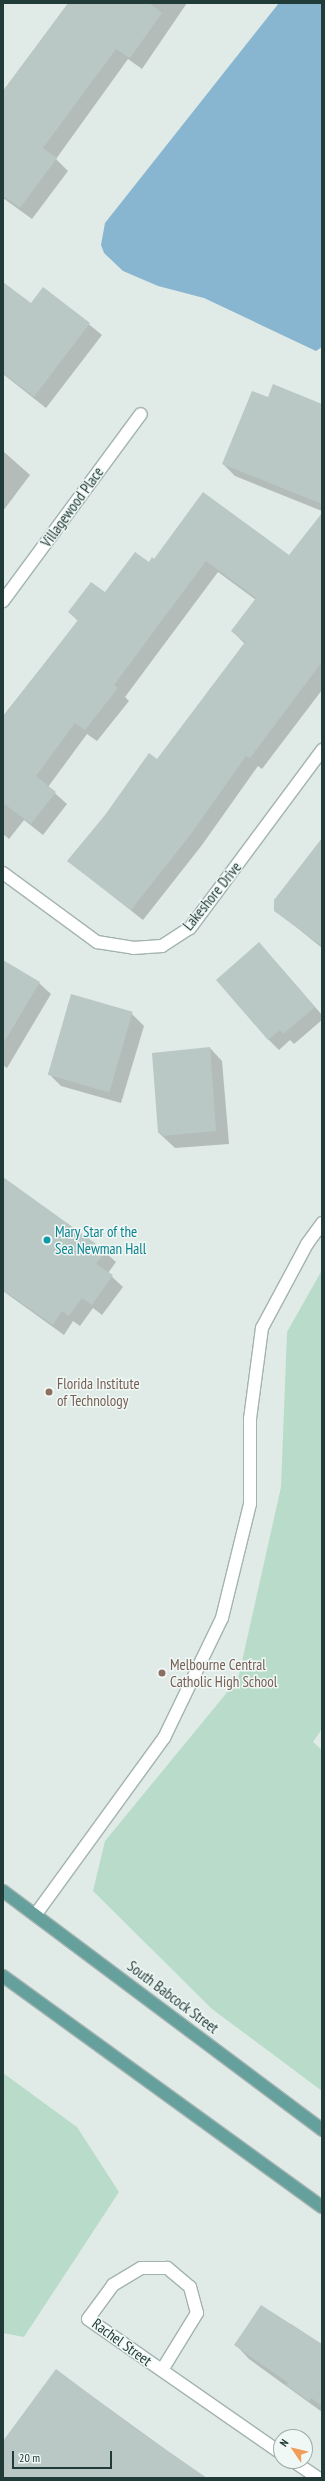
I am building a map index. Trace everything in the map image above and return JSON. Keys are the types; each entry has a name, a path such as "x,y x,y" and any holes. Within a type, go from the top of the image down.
{"main road":[{"name":"South Babcock Street","path":"3,1891 36,1914 322,2130"},
{"path":"3,1976 322,2207"}],"street":[{"name":"Villagewood Place","path":"3,601 141,414"},
{"name":"Lakeshore Drive","path":"3,873 97,942 133,948 162,946 177,938 195,922 322,750"},
{"path":"36,1914 164,1738 222,1618 250,1504 250,1419 262,1328 307,1244 322,1222"},
{"name":"Rachel Street","path":"162,2370 197,2313 190,2287 166,2268 141,2268 113,2285 88,2319 273,2447"},
{"path":"305,2469 318,2478"}],"green space":[{"path":"322,1270 322,1729 313,1742 322,1750 322,2091 212,2009 93,1891 105,1841 238,1679 281,1487 287,1332"},
{"path":"3,2073 77,2127 119,2192 24,2337 3,2333"}],"water":[{"path":"279,3 322,3 322,347 316,351 204,298 158,286 123,271 104,253 101,245 105,223"}],"building":[{"path":"68,3 149,3 162,13 130,58 116,49 43,148 57,158 20,208 3,196 3,91"},
{"path":"3,282 31,303 43,287 90,323 34,397 3,373"},
{"path":"273,384 322,404 322,504 222,464 252,391 268,397"},
{"path":"203,492 289,555 322,513 322,662 250,758 246,756 191,834 131,910 67,861 105,815 149,753 157,759 245,642 231,631 256,598 206,561 114,685 118,688 85,730 75,723 36,776 56,792 31,824 3,803 3,717 78,620 68,612 91,582 105,592 135,552 149,562 152,557 154,559"},
{"path":"322,838 322,946 274,911 274,900"},
{"path":"259,942 315,1007 283,1034 280,1030 268,1040 216,980"},
{"path":"3,960 40,982 3,1044"},
{"path":"71,994 133,1012 109,1092 48,1075"},
{"path":"210,1047 216,1131 162,1136 161,1133 158,1133 152,1053"},
{"name":"Mary Star of the Sea Newman Hall","path":"3,1177 106,1251 96,1264 113,1275 92,1305 82,1298 69,1316 62,1311 53,1325 3,1290"},
{"path":"261,2305 322,2344 322,2406 311,2398 309,2401 286,2385 288,2383 234,2345"},
{"path":"56,2369 133,2427 207,2478 3,2478 3,2441"}],"place":[{"name":"Mary Star of the Sea Newman Hall","path":"47,1240"},
{"name":"Florida Institute of Technology","path":"49,1392"},
{"name":"Melbourne Central Catholic High School","path":"162,1673"}]}
